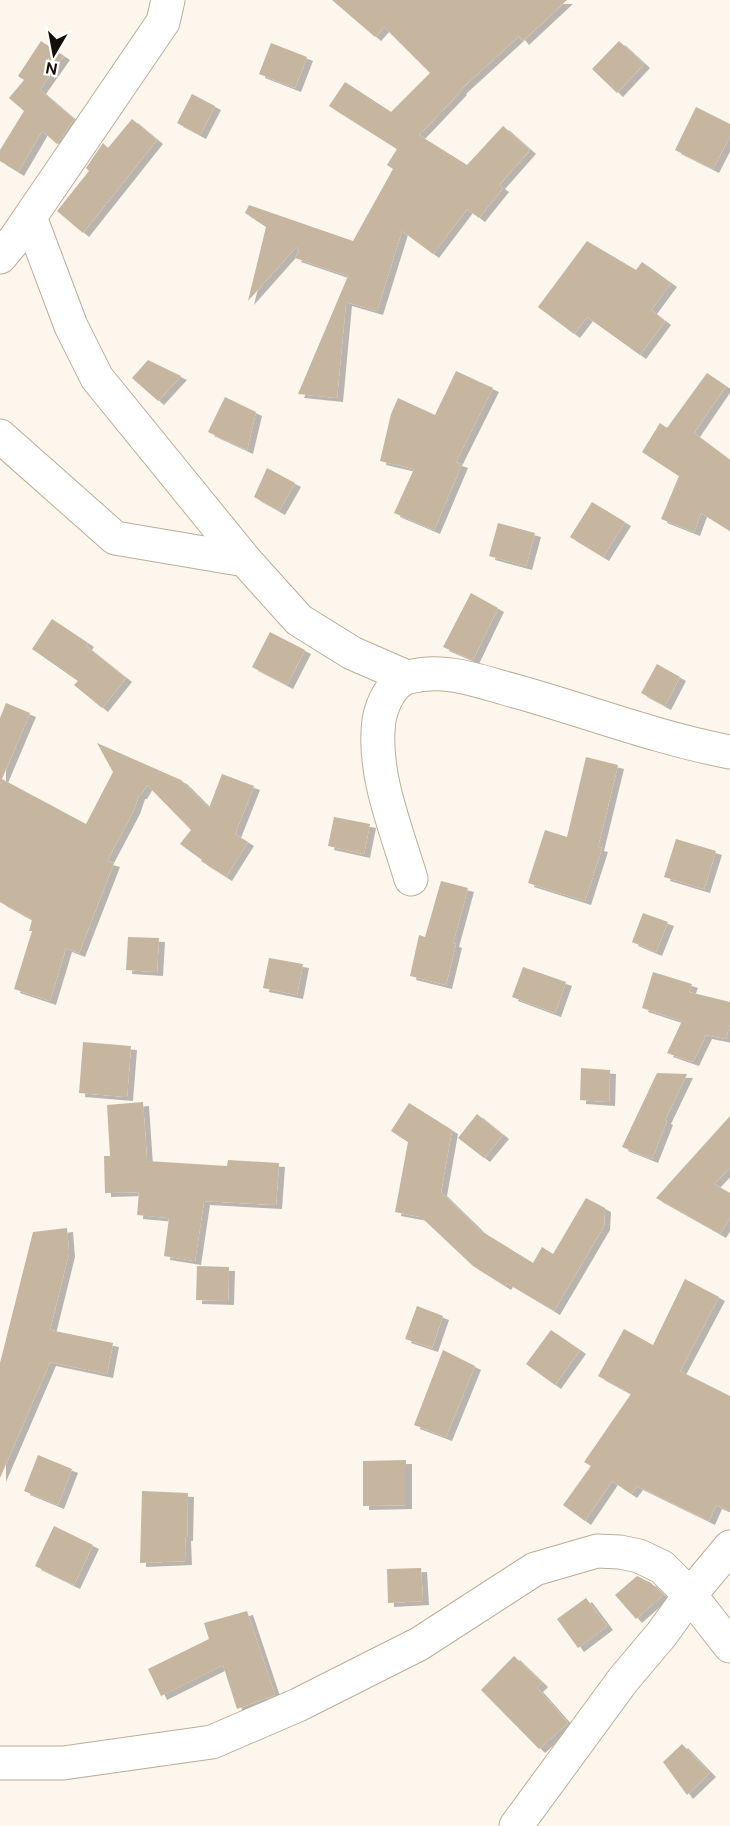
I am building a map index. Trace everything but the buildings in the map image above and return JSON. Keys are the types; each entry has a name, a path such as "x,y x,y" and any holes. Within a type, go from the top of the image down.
{"street":[{"path":"0,257 30,217 163,22 168,0"},
{"path":"30,217 71,326 97,378 245,560 299,620 352,653 407,677 447,673 569,706 698,746 730,752"},
{"path":"0,436 115,538 245,560"},
{"path":"407,677 393,687 380,718 378,761 411,879"},
{"path":"516,1826 623,1680 730,1547"},
{"path":"0,1763 63,1763 212,1742 297,1705 419,1644 535,1569 597,1551 639,1556 662,1567 690,1595 730,1646"}]}
